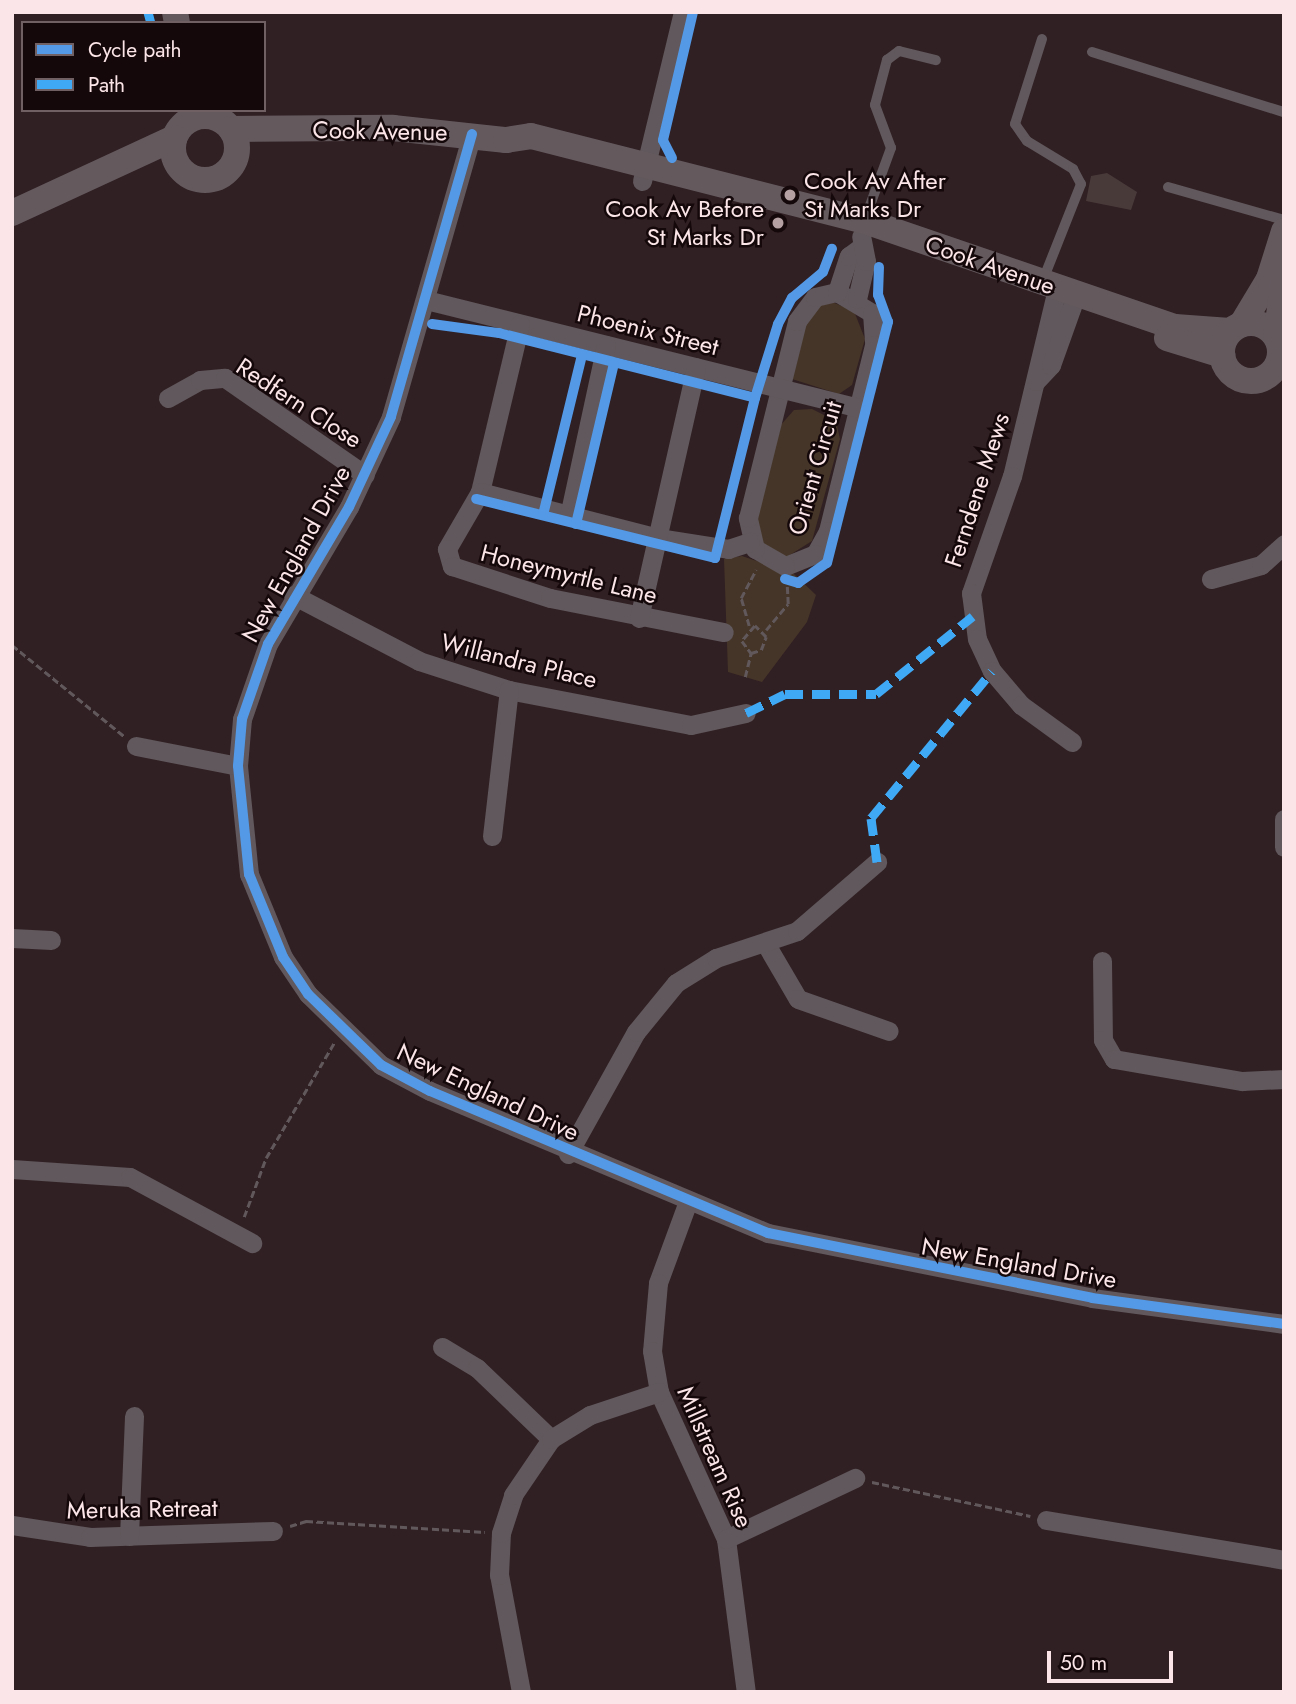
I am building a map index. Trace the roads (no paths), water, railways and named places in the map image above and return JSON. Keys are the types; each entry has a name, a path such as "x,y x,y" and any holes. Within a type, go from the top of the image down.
{"street":[{"path":"643,172 682,12"},
{"path":"12,226 108,181 178,166 201,121 235,156"},
{"name":"Cook Avenue","path":"12,213 201,121 296,130 472,134 506,140 525,152 643,172 862,234 1056,296 1232,336"},
{"name":"Cook Avenue","path":"178,166 192,177 210,179 226,172 235,156 296,130"},
{"name":"New England Drive","path":"472,134 391,417 365,475 293,595 253,679 238,766 244,839 259,904 283,957 341,1031 381,1065 568,1154 687,1204 847,1252 1194,1315 1284,1324"},
{"path":"1284,231 1269,279 1232,336 1233,375 1284,385"},
{"path":"862,234 866,261 857,299 836,292 849,256 862,234"},
{"path":"1257,381 1277,366 1284,280"},
{"name":"Orient Circuit","path":"836,292 816,297 800,313 748,518 750,542 761,556 785,566 815,554 828,531 876,329 857,299"},
{"name":"Ferndene Mews","path":"1056,296 1051,365 1036,381 971,593 977,639 992,671 1021,705 1072,742"},
{"name":"Phoenix Street","path":"426,300 859,408"},
{"path":"1232,336 1259,323 1280,342"},
{"name":"Honeymyrtle Lane","path":"520,324 480,492 448,544 457,571 639,618 724,632"},
{"path":"569,516 606,345"},
{"path":"639,618 696,367"},
{"name":"Redfern Close","path":"168,398 200,380 225,378 365,475"},
{"path":"480,492 658,538 727,549 750,542"},
{"path":"1211,579 1261,565 1284,544"},
{"name":"Willandra Place","path":"293,595 419,660 509,690 691,725 746,713"},
{"path":"492,836 509,690"},
{"path":"136,746 238,766"},
{"path":"1284,819 1284,847"},
{"path":"568,1154 636,1032 676,983 716,958 766,946 816,918 877,862"},
{"path":"12,939 51,940"},
{"path":"766,946 798,999 889,1031"},
{"path":"1102,961 1103,1040 1114,1059 1228,1079 1284,1079"},
{"path":"12,1169 137,1179 244,1240"},
{"name":"Millstream Rise","path":"687,1204 654,1305 659,1391 726,1539 747,1692"},
{"path":"442,1347 477,1368 551,1439"},
{"path":"522,1692 501,1589 501,1533 525,1471 551,1439 590,1415 659,1391"},
{"path":"129,1536 134,1416"},
{"path":"726,1539 855,1478"},
{"path":"1046,1520 1284,1560"},
{"name":"Meruka Retreat","path":"12,1525 62,1536 273,1531"}],"lane":[{"path":"1042,39 1015,124 1027,141 1073,169 1082,184 1056,296"},
{"path":"862,234 891,148 876,105 887,60 899,51 936,60"},
{"path":"1092,52 1284,112"},
{"path":"1167,187 1284,220"}],"place":[{"name":"Cook Av After St Marks Dr","path":"790,195"},
{"name":"Cook Av Before St Marks Dr","path":"778,223"}]}
